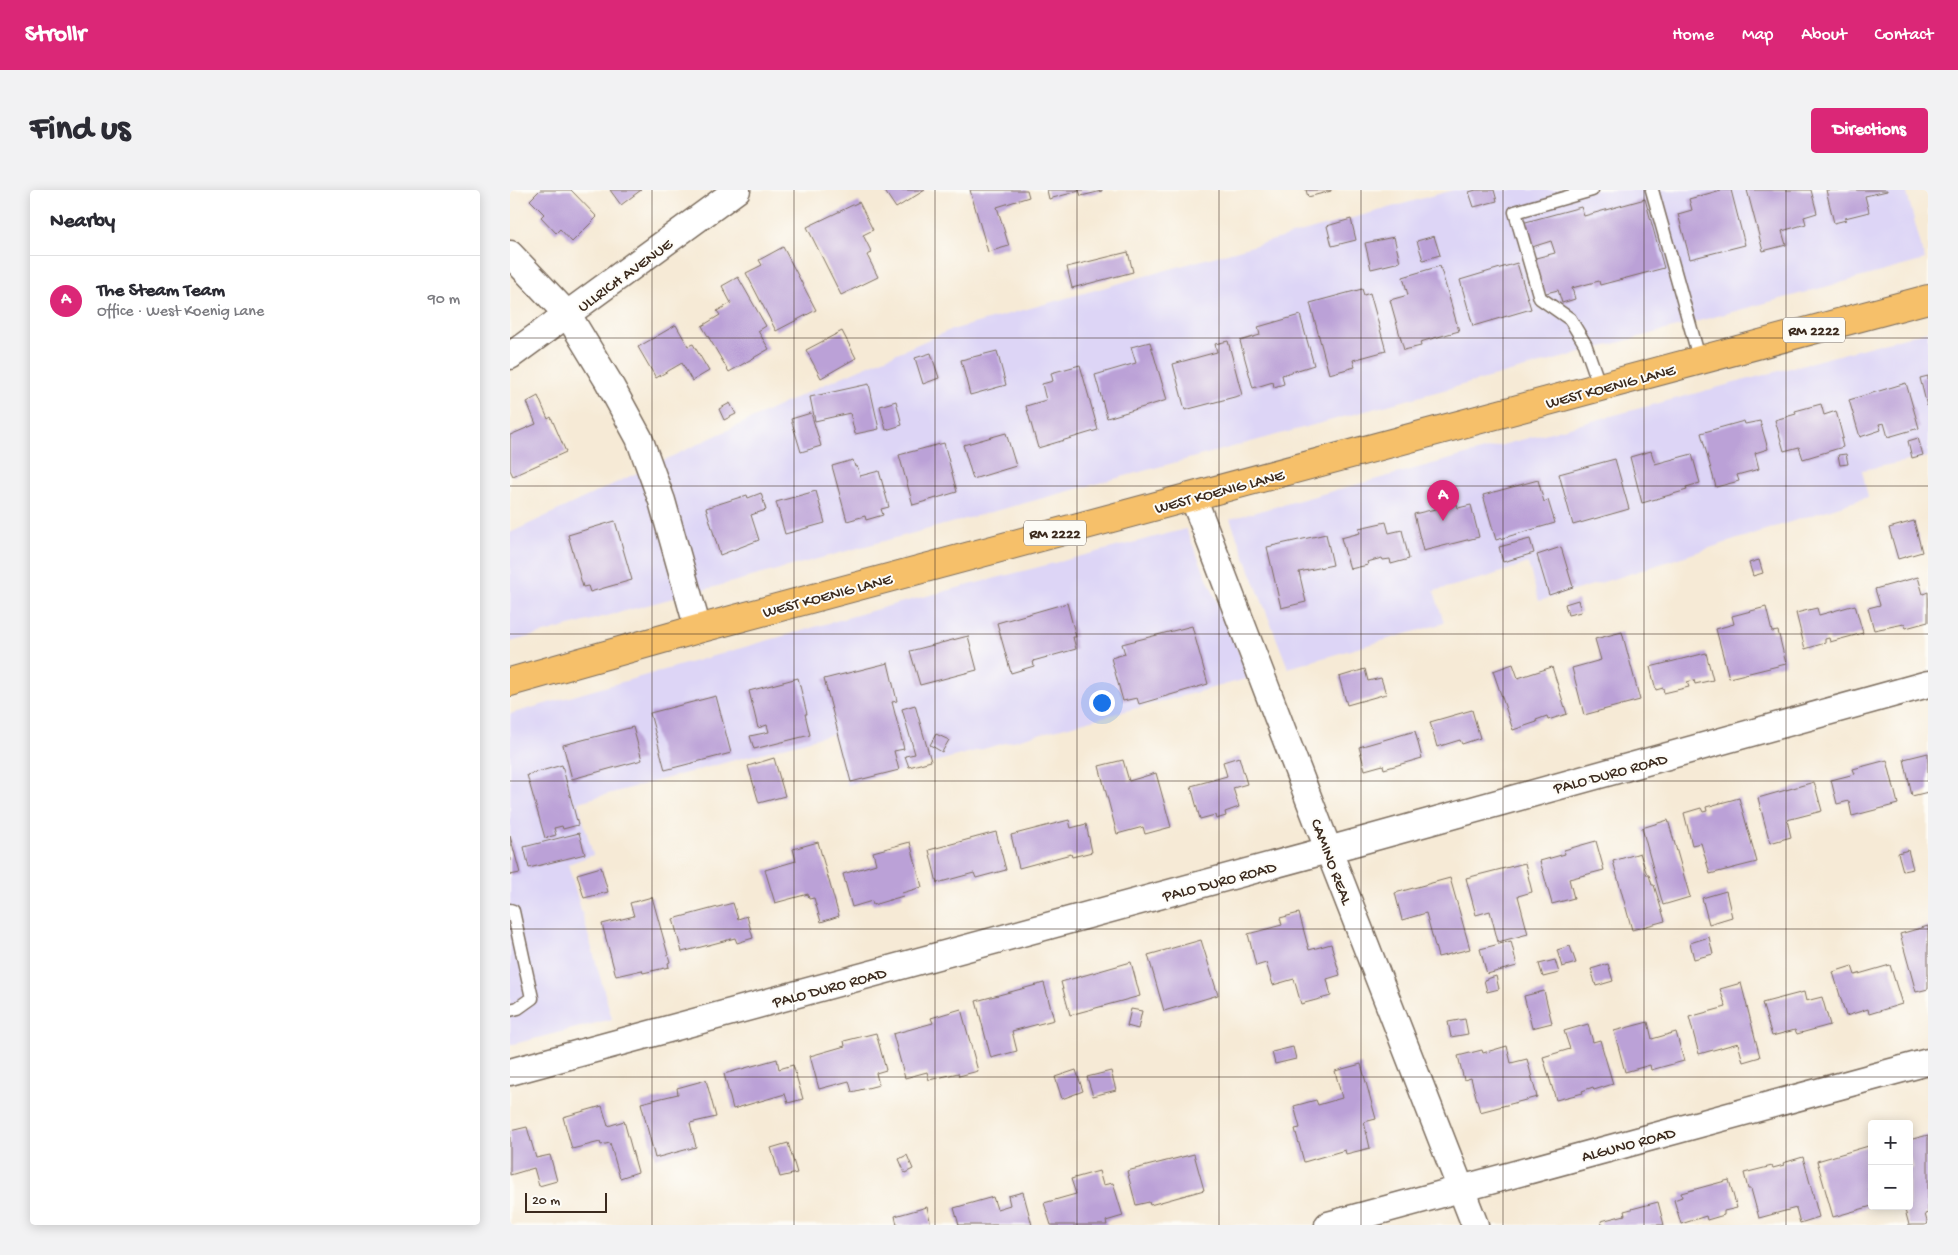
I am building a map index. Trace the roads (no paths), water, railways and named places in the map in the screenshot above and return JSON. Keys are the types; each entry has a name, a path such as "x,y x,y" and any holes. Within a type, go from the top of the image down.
{"main road":[{"name":"WEST KOENIG LANE","path":"510,682 698,628 1928,299"}],"street":[{"name":"ULLRICH AVENUE","path":"510,356 737,190"},
{"path":"510,254 568,315 639,438 662,501 698,628"},
{"name":"CAMINO REAL","path":"1192,497 1475,1225"},
{"name":"PALO DURO ROAD","path":"510,1072 1328,850 1928,684"},
{"name":"ALGUNO ROAD","path":"1328,1225 1928,1062"}],"lane":[{"path":"1592,190 1515,212 1540,298 1570,319 1585,344 1600,387"},
{"path":"1652,190 1700,360"},
{"path":"510,910 513,911 532,998 518,1008 510,1010"}],"place":[{"name":"The Steam Team","path":"1443,521"}]}
